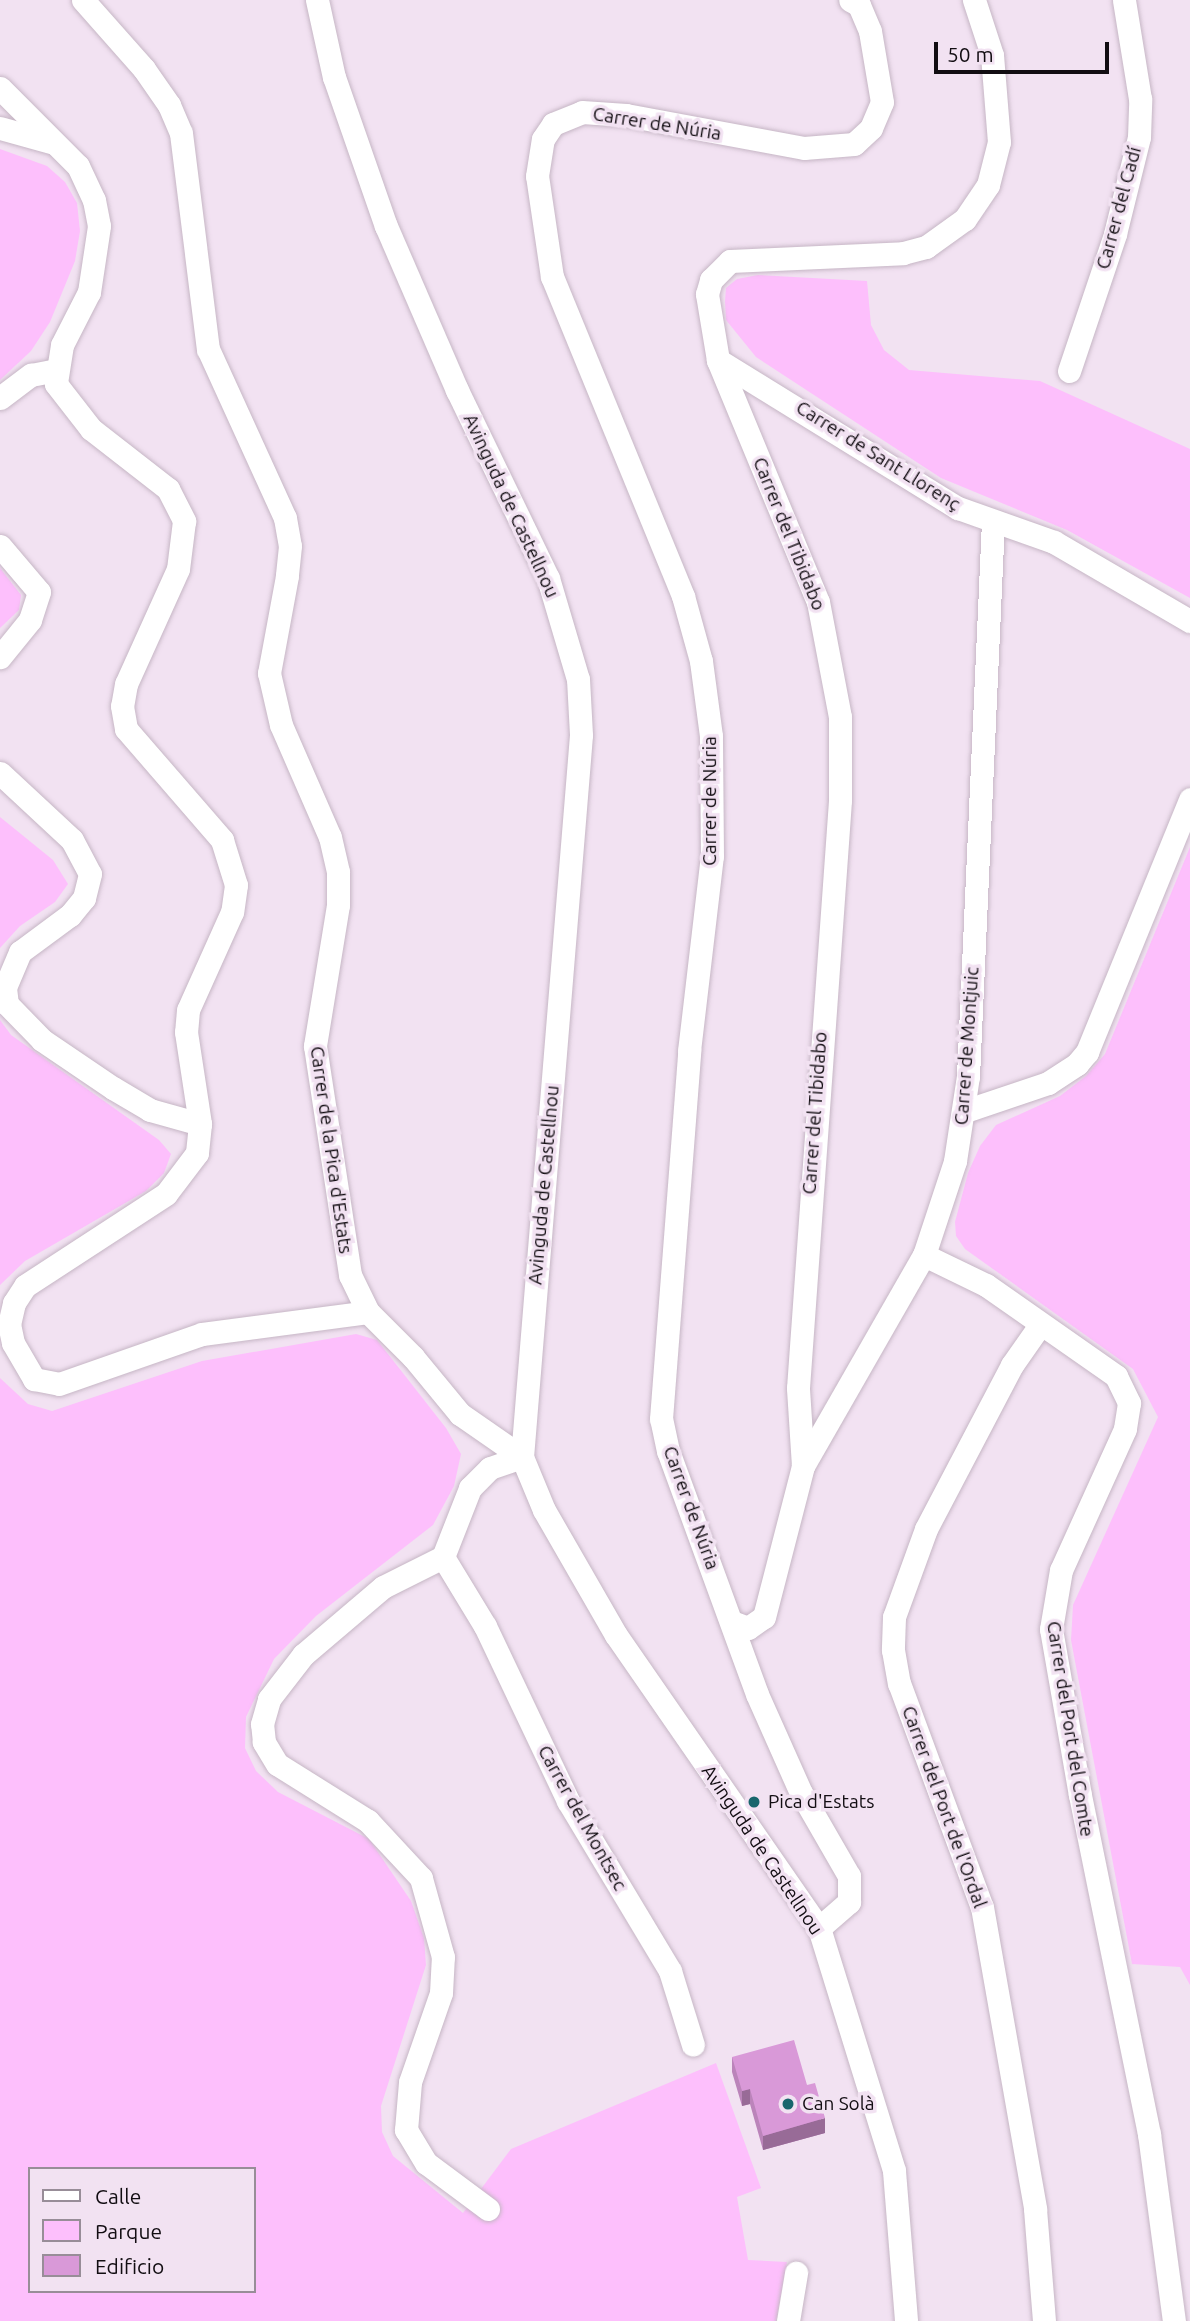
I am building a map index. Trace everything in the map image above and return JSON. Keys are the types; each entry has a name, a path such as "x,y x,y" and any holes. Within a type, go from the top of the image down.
{"street":[{"name":"Carrer de la Pica d'Estats","path":"83,0 144,69 169,105 181,133 208,349 285,518 288,566 269,673 281,725 330,837 338,872 338,905 315,1046 340,1227 350,1275 368,1312 413,1357 460,1414 522,1457"},
{"name":"Avinguda de Castellnou","path":"317,0 334,78 386,226 457,390 548,578 578,679 581,735 522,1457 532,1487 616,1635 819,1927 894,2171 906,2321"},
{"name":"Carrer del Tibidabo","path":"803,1466 798,1388 840,800 839,717 818,602 719,360 709,327 707,294 711,280 730,261 903,253 949,233 975,206 995,165 999,117 992,55 974,0"},
{"name":"Carrer del Cadí","path":"1069,371 1115,234 1139,137 1140,99 1124,0"},
{"name":"Carrer de Núria","path":"819,1927 849,1902 849,1876 801,1793 732,1622 668,1451 661,1419 683,1120 712,856 711,736 705,687 683,596 552,277 539,202 537,157 553,124 582,112 626,115 804,148 853,144 871,128 882,102 870,31 856,2"},
{"path":"0,88 78,166 94,200 99,226 89,292 62,345 56,384 67,404 168,489 184,521 178,569 143,642 122,706 126,729 135,744 190,798 222,840 236,885 232,912 188,1010 186,1032 200,1124 197,1153 166,1194 45,1270 14,1303 9,1324 13,1343 34,1379 45,1385 79,1380 126,1358 202,1334 368,1312"},
{"path":"0,128 57,144"},
{"name":"Carrer de Sant Llorenç","path":"719,360 958,508 993,522 1028,529 1190,621"},
{"path":"0,398 31,375 57,370"},
{"name":"Carrer de Montjuic","path":"732,1622 748,1628 764,1617 803,1466 924,1255 942,1209 965,1111 993,522"},
{"path":"0,546 40,592 30,620 0,657"},
{"path":"0,773 72,840 90,874 84,898 70,915 20,952 5,988 7,1004 42,1040 113,1088 150,1111 200,1124"},
{"path":"965,1111 1048,1083 1077,1064 1087,1052 1190,799"},
{"name":"Carrer del Port del Comte","path":"924,1255 986,1285 1116,1376 1129,1403 1125,1429 1061,1570 1051,1629 1080,1795 1149,2134 1174,2321"},
{"name":"Carrer del Port de l'Ordal","path":"1040,1325 1012,1366 926,1529 894,1617 892,1650 899,1683 982,1906 1035,2209 1044,2321"},
{"path":"488,2209 426,2163 407,2130 410,2082 441,1993 441,1947 421,1878 368,1821 277,1764 264,1742 262,1724 274,1691 326,1634 383,1587 443,1557 470,1488 490,1468 522,1457"},
{"name":"Carrer del Montsec","path":"443,1557 485,1626 568,1801 670,1971 693,2045"},
{"path":"788,2321 796,2273"}],"green space":[{"path":"0,149 47,166 65,182 77,203 80,231 75,261 50,322 31,351 0,380"},
{"path":"758,275 867,281 871,325 884,350 909,370 1040,381 1190,449 1190,598 1067,530 941,478 756,357 726,320 725,301 726,288 737,279"},
{"path":"0,568 21,595 19,610 0,628"},
{"path":"0,817 53,860 68,884 55,902 20,926 0,948"},
{"path":"1190,847 1190,1985 1180,1967 1132,1964 1071,1640 1073,1605 1158,1417 1133,1369 965,1249 956,1236 955,1222 968,1173 980,1146 996,1125 1060,1096 1086,1076 1105,1054"},
{"path":"0,1020 11,1035 159,1140 171,1154 164,1173 146,1191 25,1261 0,1285"},
{"path":"356,1334 377,1340 446,1428 461,1454 454,1486 433,1525 316,1616 274,1659 246,1717 245,1748 256,1771 278,1792 369,1839 411,1901 424,1938 426,1965 381,2106 382,2132 393,2156 463,2213 511,2149 716,2063 761,2188 737,2197 748,2260 787,2262 776,2321 0,2321 0,1378 28,1404 52,1411 202,1361"}],"building":[{"name":"Can Solà","path":"794,2040 807,2085 815,2083 825,2118 763,2136 750,2089 742,2091 732,2057"}],"place":[{"name":"Pica d'Estats","path":"754,1802"},
{"name":"Can Solà","path":"788,2104"}]}
